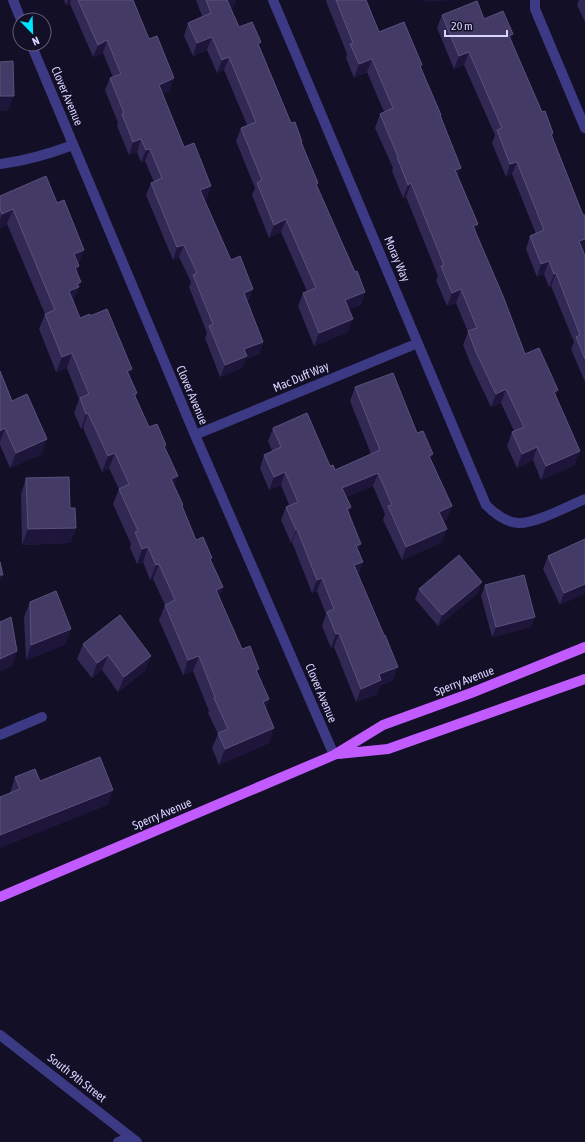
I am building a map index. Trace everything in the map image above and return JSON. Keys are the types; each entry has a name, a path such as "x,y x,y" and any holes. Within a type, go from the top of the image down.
{"main road":[{"name":"Sperry Avenue","path":"0,897 334,755 383,725 471,693 585,647"},
{"name":"Sperry Avenue","path":"334,755 388,749 585,678"}],"street":[{"path":"13,0 18,12"},
{"name":"Moray Way","path":"273,0 486,505 494,513 505,520 518,523 532,521 585,499"},
{"path":"535,0 535,9 585,128"},
{"name":"Clover Avenue","path":"34,52 195,435 334,755"},
{"path":"0,164 24,161 73,145"},
{"name":"Mac Duff Way","path":"195,435 418,343"},
{"path":"0,735 42,717"},
{"name":"South 9th Street","path":"0,1034 134,1139"},
{"path":"118,1142 134,1139"}],"building":[{"path":"78,0 133,0 149,39 157,36 174,78 159,85 184,147 194,143 211,186 200,190 231,260 240,256 253,289 244,293 263,342 244,349 247,356 225,365 209,326 213,324 193,275 197,273 184,245 177,247 151,183 162,178 150,149 146,150 141,139 133,142 122,114 124,113 110,78 121,74 107,40 98,45"},
{"path":"206,0 227,0 239,27 252,22 261,42 258,44 291,123 295,122 301,142 318,183 316,184 355,272 357,271 365,292 345,300 353,319 319,333 303,293 316,288 286,219 274,225 257,183 262,180 241,128 256,122 229,57 222,60 212,37 197,43 188,23 211,13"},
{"path":"336,0 366,0 379,32 404,22 461,168 455,170 478,224 473,226 503,296 525,354 539,348 558,390 554,392 580,451 546,466 537,447 522,454 512,432 524,427 506,389 496,394 476,352 468,331 477,328 461,289 452,293 441,266 444,265 411,183 408,185 380,114 393,108 372,59 359,64 350,44 353,43"},
{"path":"477,1 484,19 503,11 513,34 509,36 542,112 545,111 553,133 551,134 583,215 585,215 585,239 579,241 585,256 585,359 576,337 580,335 556,273 554,274 549,261 541,264 530,236 544,230 517,162 510,164 497,130 502,128 469,52 459,56 442,15"},
{"path":"13,61 14,96 0,96 0,62"},
{"path":"46,176 57,203 64,200 84,250 74,254 79,266 75,268 81,282 77,284 79,287 69,291 80,318 90,314 90,316 107,309 132,369 127,371 137,393 134,394 149,427 157,424 166,445 164,446 178,476 171,479 183,505 182,506 196,540 203,537 212,558 210,559 223,587 216,590 242,649 250,646 259,669 256,670 269,699 263,702 274,728 225,749 218,733 228,729 214,698 215,697 199,656 188,660 165,605 175,600 159,564 156,565 148,547 142,549 135,532 138,531 119,489 129,484 115,453 108,456 88,413 86,414 80,398 89,394 72,353 62,357 45,314 55,310 13,209 2,214 0,208 0,196"},
{"path":"0,371 12,401 27,394 47,439 16,453 5,428 0,431"},
{"path":"393,373 417,433 423,431 433,454 429,456 452,506 439,512 447,529 406,547 388,506 392,505 378,473 342,488 351,507 347,509 361,544 356,546 363,562 354,565 398,667 379,674 381,680 361,689 339,633 336,634 327,612 334,609 322,578 317,580 297,529 296,530 286,507 298,502 285,472 274,477 264,455 281,447 273,428 307,413 330,466 333,465 335,470 380,450 355,387"},
{"path":"69,477 70,508 75,508 76,528 28,529 26,478"},
{"path":"585,539 585,584 564,593 548,556"},
{"path":"459,555 482,582 442,615 419,589"},
{"path":"0,562 3,575 0,575"},
{"path":"524,575 535,617 496,627 485,585"},
{"path":"56,591 71,629 31,645 30,602"},
{"path":"120,615 151,656 124,677 108,655 97,663 83,644"},
{"path":"11,617 17,651 0,659 0,622"},
{"path":"100,757 113,790 0,835 0,797 20,789 15,777 35,769 40,781"}]}
